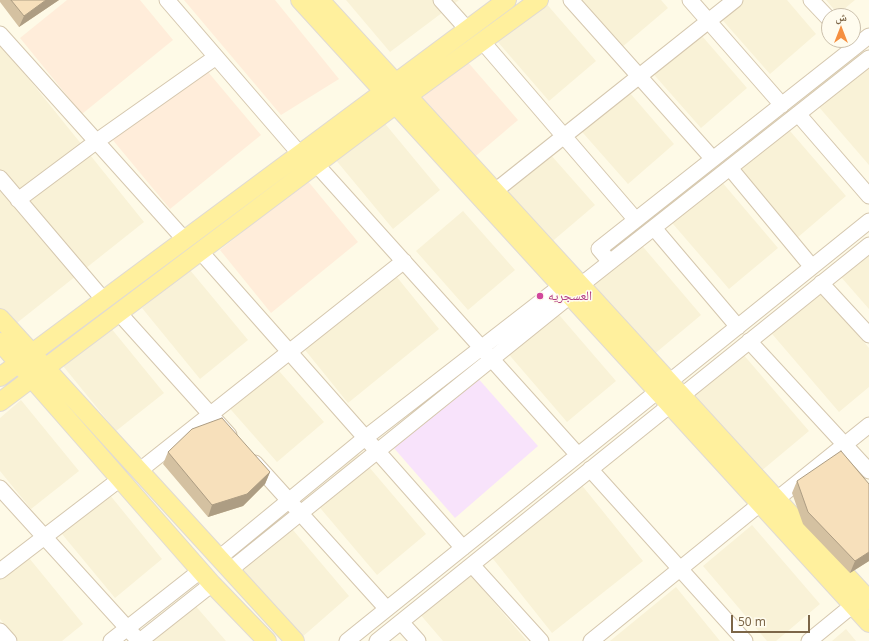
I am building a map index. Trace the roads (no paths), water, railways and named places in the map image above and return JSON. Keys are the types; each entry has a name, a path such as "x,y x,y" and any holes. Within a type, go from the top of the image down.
{"main road":[{"path":"300,0 389,86 571,289 676,400 861,603 869,623"},
{"path":"320,0 389,86"},
{"path":"0,377 389,86 507,0"},
{"path":"0,402 316,164 539,0"},
{"path":"402,100 494,191 571,289"},
{"path":"0,318 25,358"},
{"path":"0,342 25,358 140,471 295,641"},
{"path":"39,372 120,479 200,571 267,641"}],"street":[{"path":"167,0 299,153"},
{"path":"441,0 467,29"},
{"path":"571,0 713,159"},
{"path":"690,0 782,105"},
{"path":"494,191 735,0"},
{"path":"811,0 821,11"},
{"path":"0,34 184,239"},
{"path":"482,42 636,220"},
{"path":"610,262 599,249 782,105 846,48"},
{"path":"18,200 96,141 216,57"},
{"path":"224,564 288,500 365,438 481,348 610,262 869,59"},
{"path":"798,114 869,196"},
{"path":"316,164 578,455"},
{"path":"730,168 812,267"},
{"path":"0,178 103,300"},
{"path":"347,641 869,221"},
{"path":"654,228 738,327"},
{"path":"377,641 869,245"},
{"path":"200,251 463,548"},
{"path":"140,471 404,261"},
{"path":"821,283 869,335"},
{"path":"224,564 300,513 492,359 571,289"},
{"path":"118,313 236,443"},
{"path":"749,341 869,472"},
{"path":"591,641 680,569 869,425"},
{"path":"247,454 387,609"},
{"path":"590,470 745,641"},
{"path":"0,571 120,479"},
{"path":"0,488 140,641 212,584"},
{"path":"472,565 541,641"},
{"path":"111,641 200,571"},
{"path":"809,641 861,603"},
{"path":"401,622 418,641"},
{"path":"0,631 9,641"}],"place":[{"name":"العسجريه","path":"540,296"}]}
